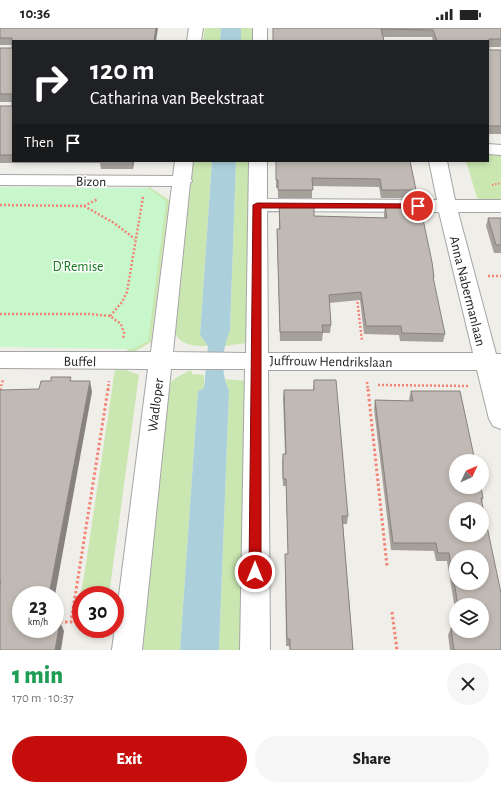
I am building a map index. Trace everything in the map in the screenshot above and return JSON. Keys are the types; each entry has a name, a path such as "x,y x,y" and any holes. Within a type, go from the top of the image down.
{"street":[{"path":"194,40 196,28"},
{"path":"260,28 260,40"},
{"path":"489,150 501,150"},
{"path":"255,650 245,360 257,205 258,162"},
{"name":"Anna Nabermanlaan","path":"438,162 447,206 494,362 492,386 501,419"},
{"name":"Bizon","path":"0,180 141,181 183,171"},
{"name":"Wadloper","path":"127,650 183,171"},
{"path":"257,205 501,206"},
{"name":"Buffel","path":"0,360 160,362"},
{"name":"Juffrouw Hendrikslaan","path":"160,362 245,360 494,362"}],"path":[{"path":"0,205 84,206 141,181 136,239 127,292 122,302 110,316"},
{"path":"84,206 88,210 122,228 136,239"},
{"path":"356,291 387,566"},
{"path":"0,314 89,314 110,316 121,324 124,332 121,361 111,369 71,622 64,622"},
{"path":"359,385 492,386"},
{"path":"392,612 397,650"}],"green space":[{"path":"205,28 221,28 220,40 203,40"},
{"path":"241,28 253,28 253,40 240,40"},
{"path":"489,154 501,154 501,201 478,201 466,162 489,162"},
{"path":"191,162 212,162 200,334 208,346 188,344 180,340 174,331"},
{"path":"236,162 251,162 247,343 224,346 230,330"},
{"path":"148,186 169,200 169,203 151,342 134,352 127,352"},
{"name":"D'Remise","path":"0,187 148,188 166,201 148,341 132,349 0,347"},
{"path":"115,369 126,370 139,375 110,586 82,586"},
{"path":"191,370 192,374 204,375 204,388 198,391 180,650 143,650 168,385 177,377"},
{"path":"223,379 249,381 245,650 219,650 229,391"}],"water":[{"path":"221,28 241,28 241,40 220,40"},
{"path":"212,162 236,162 230,330 225,345 223,360 224,376 229,391 219,650 180,650 198,391 204,388 208,346 200,335"}],"building":[{"path":"0,28 156,28 154,40 12,40 12,38 0,38"},
{"path":"273,28 501,28 501,39 489,40 437,40 433,30 381,29 384,40 273,40"},
{"path":"0,48 12,48 12,94 0,94"},
{"path":"489,50 501,50 501,126 489,126"},
{"path":"0,106 12,106 12,155 0,155"},
{"path":"276,162 410,162 416,190 382,190 380,179 312,178 313,190 278,190 278,180 276,180"},
{"path":"279,204 314,205 314,216 387,218 385,205 420,205 445,334 402,333 401,326 366,326 361,292 329,295 331,325 322,325 323,332 280,332 277,229 280,229"},
{"path":"488,218 501,218 501,245 496,245"},
{"path":"51,377 71,377 70,381 90,381 51,586 12,586 12,638 57,638 55,650 0,650 0,390 39,389 41,381 51,381"},
{"path":"314,380 336,380 348,516 342,516 353,650 290,650 290,639 287,639 285,554 288,554 286,479 283,479 283,454 286,454 284,390 314,390"},
{"path":"411,391 460,391 474,454 449,454 449,494 482,494 483,498 481,498 482,502 449,502 449,542 489,542 489,536 501,593 501,650 454,650 452,638 489,638 489,598 457,598 455,590 489,590 489,550 449,550 449,553 438,553 436,543 393,543 375,400 413,401"}],"route":[{"path":"255,572 257,205 418,206"}]}
